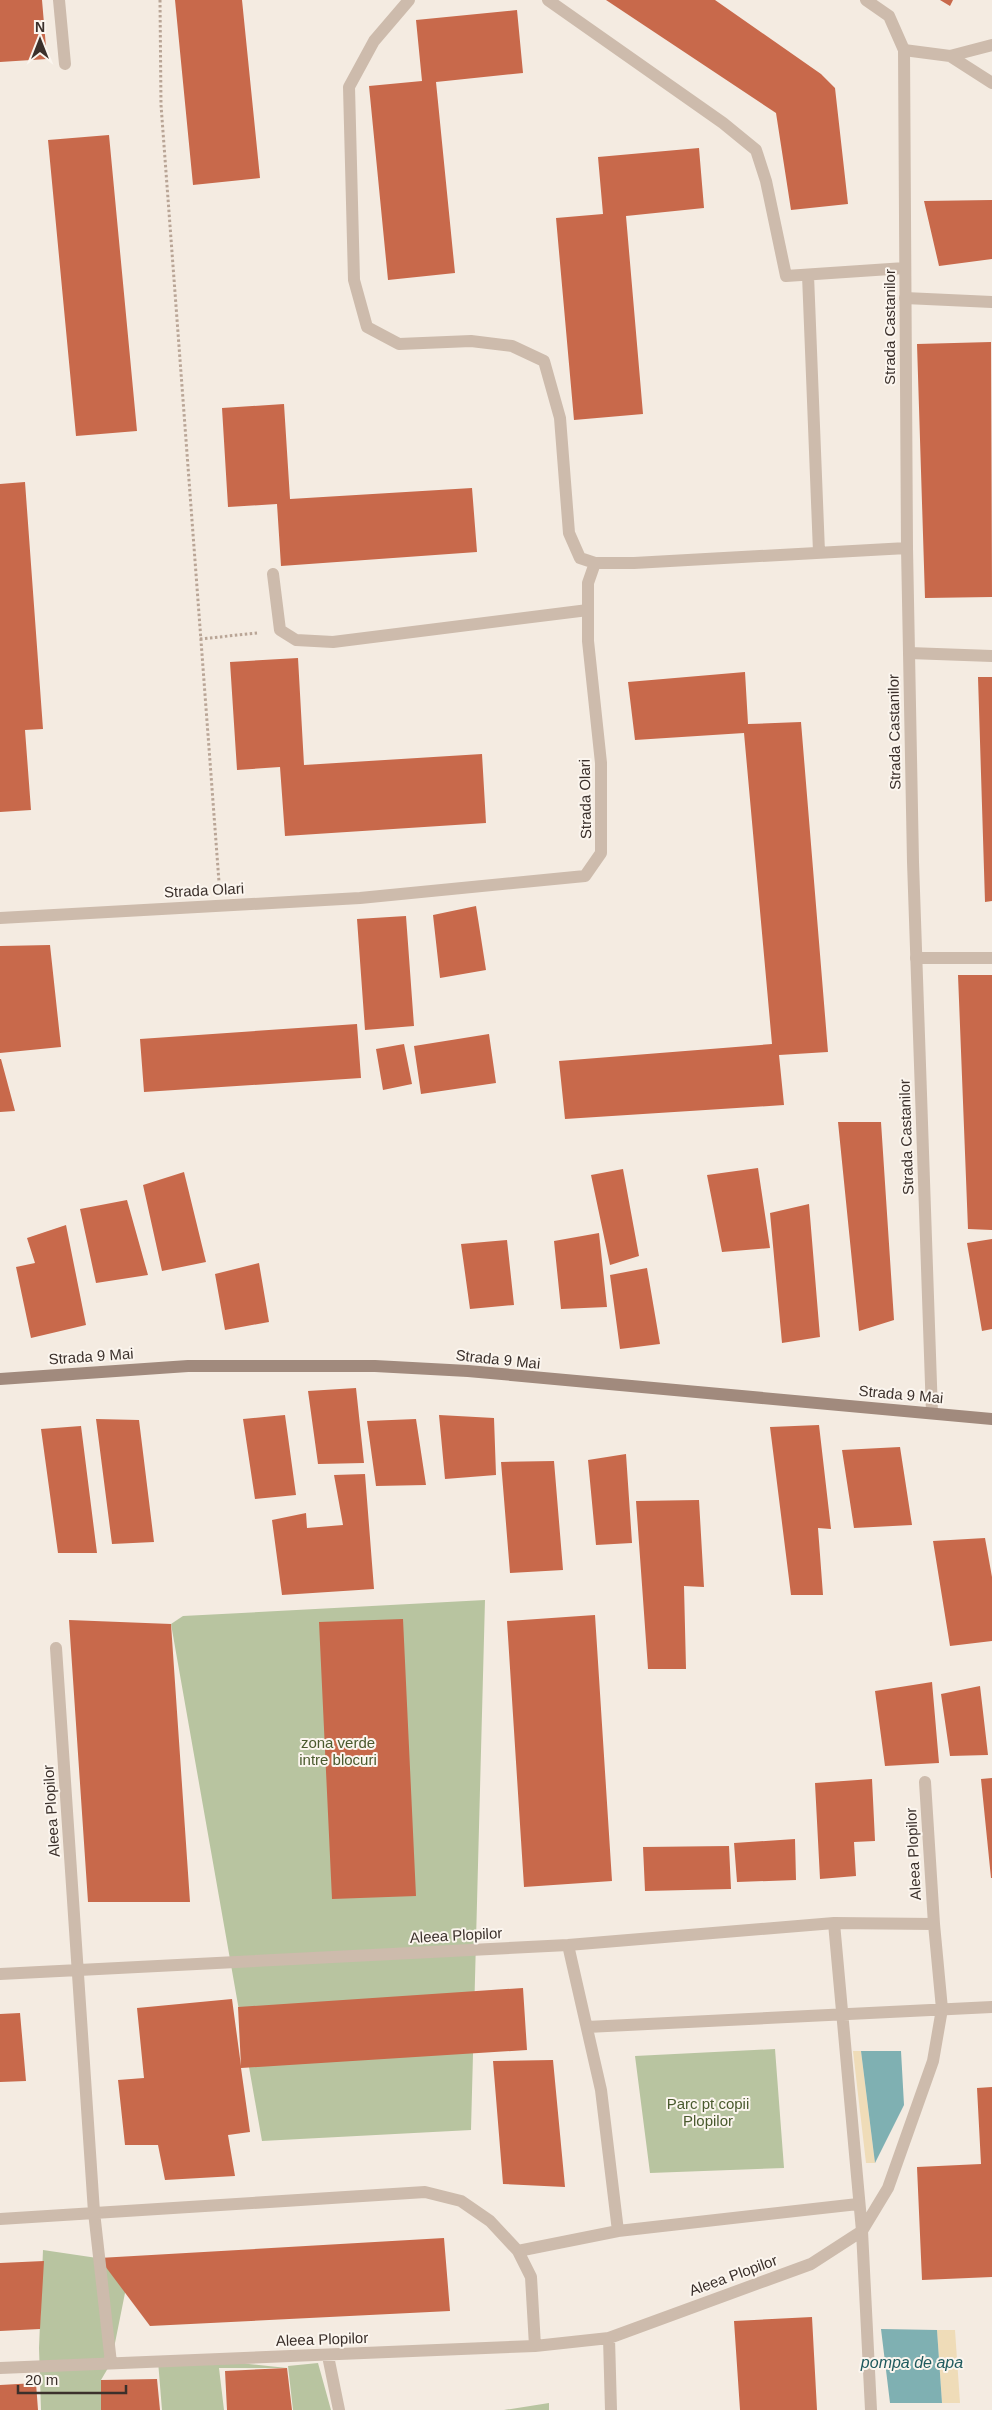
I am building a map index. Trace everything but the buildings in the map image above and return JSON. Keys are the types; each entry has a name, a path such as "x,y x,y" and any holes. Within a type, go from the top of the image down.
{"main road":[{"name":"Strada 9 Mai","path":"0,1378 188,1366 375,1366 468,1371 992,1419"}],"street":[{"path":"59,0 65,64"},
{"path":"409,0 374,41 349,86 354,280 367,328 399,344 471,341 512,346 544,361 560,418 568,533 580,558 595,562 634,562 906,548"},
{"path":"548,0 723,123 756,150 766,181 786,276 905,268"},
{"path":"866,0 889,16 904,50 950,56 992,45"},
{"name":"Strada Castanilor","path":"904,50 906,548 916,958 932,1413"},
{"path":"950,56 992,83"},
{"path":"808,274 819,552"},
{"path":"905,298 992,302"},
{"name":"Strada Olari","path":"0,918 360,898 585,876 602,854 602,763 588,641 588,583 595,562"},
{"path":"273,574 280,630 296,640 333,642 588,610"},
{"path":"909,653 992,656"},
{"path":"916,958 992,958"},
{"name":"Aleea Plopilor","path":"56,1648 94,2212 111,2363"},
{"name":"Aleea Plopilor","path":"0,2368 535,2346 610,2338 811,2264 862,2231 888,2188 933,2061 942,2009 934,1924 925,1782"},
{"path":"834,1923 858,2204 862,2231 871,2410"},
{"name":"Aleea Plopilor","path":"0,1974 568,1945 834,1923 934,1924"},
{"path":"568,1945 601,2090 618,2232"},
{"path":"587,2027 842,2012 992,2007"},
{"path":"0,2219 425,2192 461,2201 490,2221 518,2250 531,2277 535,2346"},
{"path":"518,2250 618,2232 858,2204"},
{"path":"610,2338 612,2410"},
{"path":"328,2356 339,2410"}],"path":[{"path":"160,0 161,105 220,905"},
{"path":"200,639 280,630"}],"green space":[{"name":"zona verde intre blocuri","path":"485,1600 471,2130 262,2141 171,1624 183,1616"},
{"name":"Parc pt copii Plopilor","path":"775,2049 784,2168 650,2173 635,2056"},
{"path":"43,2250 131,2263 111,2363 101,2380 101,2410 41,2410 39,2348"},
{"path":"158,2361 220,2361 287,2368 219,2368 224,2410 162,2410"},
{"path":"318,2363 331,2410 293,2410 288,2366"},
{"path":"549,2403 549,2410 504,2410"}],"sand":[{"path":"853,2051 861,2051 875,2163 866,2163"},
{"path":"937,2330 955,2330 960,2403 942,2403"}],"water":[{"path":"861,2051 901,2051 904,2105 875,2163"},
{"name":"pompa de apa","path":"881,2329 937,2330 942,2403 890,2403"}]}
